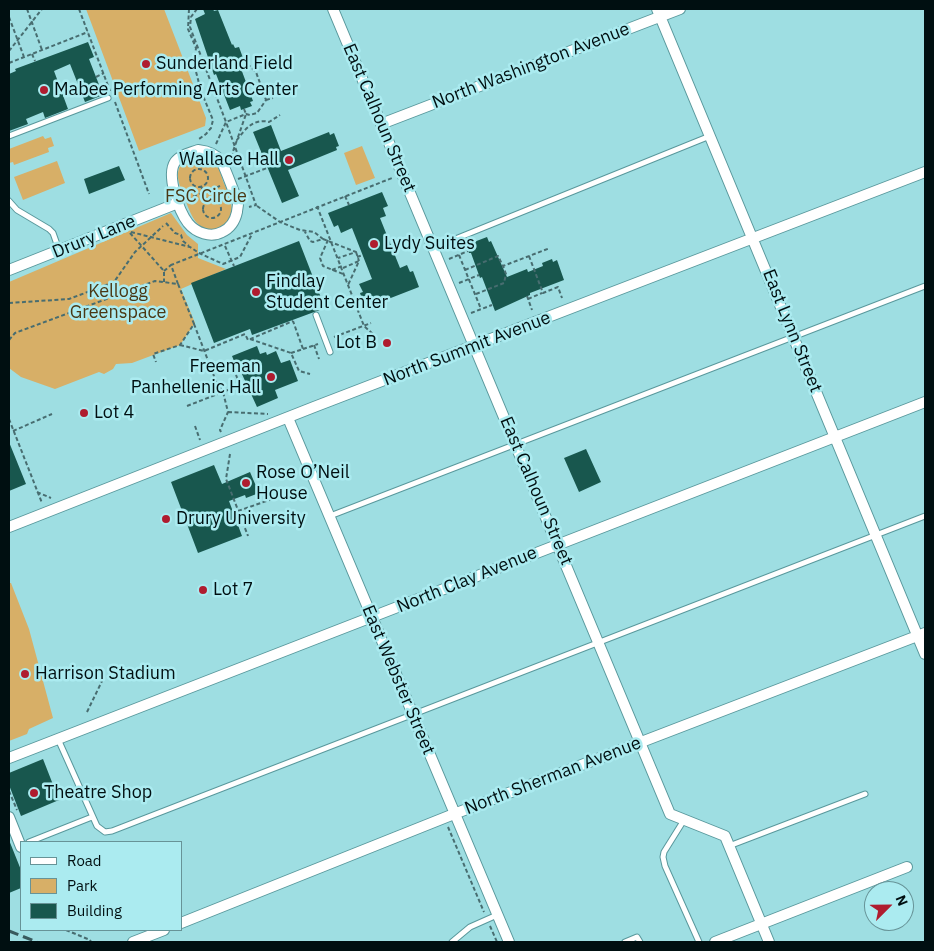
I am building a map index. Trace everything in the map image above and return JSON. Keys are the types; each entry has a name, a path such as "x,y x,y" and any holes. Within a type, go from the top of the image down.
{"street":[{"name":"East Calhoun Street","path":"333,9 670,814 725,836 769,942"},
{"name":"North Washington Avenue","path":"381,124 658,13 680,9"},
{"name":"East Lynn Street","path":"658,13 876,535 922,635 925,654"},
{"path":"198,150 215,155 221,161 238,205 236,219 230,228 213,235 204,234 188,224 182,202 171,180 175,162 180,157 198,150"},
{"name":"North Summit Avenue","path":"9,527 474,345 925,172"},
{"name":"Drury Lane","path":"9,270 182,202"},
{"name":"North Clay Avenue","path":"9,758 925,402"},
{"name":"East Webster Street","path":"288,418 509,942"},
{"name":"North Sherman Avenue","path":"182,923 454,814 922,635"},
{"path":"9,817 20,844"},
{"path":"715,942 907,867"},
{"path":"133,942 161,931"}],"lane":[{"path":"9,136 108,98"},
{"path":"433,248 710,136"},
{"path":"9,201 17,210 49,229 59,250"},
{"path":"330,516 925,286"},
{"path":"316,315 330,352"},
{"path":"58,739 97,826 105,832 112,831 925,516"},
{"path":"729,846 865,794"},
{"path":"32,841 92,817"},
{"path":"684,820 664,852 663,857 665,866 699,942"},
{"path":"452,942 470,927 497,915"},
{"path":"625,942 638,937 640,942"}],"path":[{"path":"26,9 42,50"},
{"path":"9,51 42,9"},
{"path":"79,9 149,194"},
{"path":"190,9 188,29 205,67 256,205 280,222 314,232 323,239 356,252 359,261 348,285"},
{"path":"193,143 206,134 211,128 213,120 201,91 194,64 197,48 190,23 191,17 197,9"},
{"path":"9,17 24,57"},
{"path":"9,63 88,32"},
{"path":"32,54 35,61"},
{"path":"241,58 256,72 266,100"},
{"path":"205,67 211,65"},
{"path":"96,76 104,73"},
{"path":"215,146 226,122 246,114 256,113 266,100 273,98"},
{"path":"229,160 246,114 244,109"},
{"path":"236,140 254,122 262,120 269,122 280,116"},
{"path":"237,180 267,168"},
{"path":"196,169 202,169 208,175 206,183 201,186 196,186 191,182 190,176 196,169"},
{"path":"164,271 171,265 199,253 225,245 317,206 392,178"},
{"path":"182,202 225,184"},
{"path":"201,186 207,201"},
{"path":"345,196 349,205"},
{"path":"214,200 219,203 221,208 217,216 211,218 204,213 203,207 207,201 214,200"},
{"path":"246,208 256,205"},
{"path":"317,206 364,326 374,335"},
{"path":"166,223 174,233 181,235 183,241 190,247 222,264 240,257 252,233"},
{"path":"9,303 69,299 114,282 135,252 163,226"},
{"path":"304,230 313,242 323,239"},
{"path":"164,282 164,271 129,232 190,247"},
{"path":"328,240 320,258 322,266 345,275"},
{"path":"225,245 234,266"},
{"path":"503,266 550,248"},
{"path":"338,258 356,252"},
{"path":"449,259 468,252"},
{"path":"358,257 363,254"},
{"path":"459,255 482,309"},
{"path":"465,270 498,256 503,266 506,274 504,283 475,295"},
{"path":"529,256 543,293"},
{"path":"332,270 359,261"},
{"path":"171,265 219,389 221,388 223,392 228,412 220,430 221,434"},
{"path":"459,283 479,275"},
{"path":"9,340 15,333 156,281 178,284"},
{"path":"557,283 562,298"},
{"path":"532,310 527,298 558,287"},
{"path":"472,313 492,305"},
{"path":"180,344 204,351 245,334 248,340 250,338 292,353 304,349 293,320 250,338"},
{"path":"364,326 371,323"},
{"path":"156,362 153,354 180,344 194,324"},
{"path":"314,345 319,359"},
{"path":"292,353 299,371 310,374"},
{"path":"236,374 240,385"},
{"path":"187,406 246,383"},
{"path":"228,412 270,414"},
{"path":"13,431 52,414"},
{"path":"9,419 40,499"},
{"path":"195,426 201,441"},
{"path":"230,454 226,479 248,536"},
{"path":"37,492 54,500"},
{"path":"238,511 275,498"},
{"path":"88,712 103,679"},
{"path":"447,826 496,942"},
{"path":"68,931 92,942"}],"green space":[{"name":"Sunderland Field","path":"86,9 164,9 206,118 205,126 139,151"},
{"path":"43,136 45,139 51,137 54,146 48,148 49,152 14,165 13,162 9,163 9,149"},
{"path":"362,146 375,178 356,185 344,153"},
{"name":"FSC Circle","path":"195,156 207,157 215,163 220,170 228,193 232,213 226,224 220,228 206,229 197,223 180,185 178,179 179,168 187,159"},
{"path":"57,161 65,183 23,200 14,177"},
{"name":"Kellogg Greenspace","path":"171,213 187,235 198,244 198,258 226,269 181,289 195,323 180,345 132,363 116,364 113,369 104,374 99,372 55,389 21,377 9,368 9,282"},
{"name":"Harrison Stadium","path":"9,583 11,583 29,629 53,718 29,729 27,734 9,741"}],"building":[{"path":"203,9 218,10 232,45 235,48 239,47 243,58 239,59 240,66 253,101 250,102 252,106 241,110 240,106 230,110 216,74 214,75 195,19 205,14"},
{"name":"Mabee Performing Arts Center","path":"88,42 94,57 89,59 103,95 85,102 70,64 54,71 68,109 45,118 43,112 26,119 28,124 9,131 9,74 16,71 15,69"},
{"name":"Wallace Hall","path":"271,125 281,151 329,132 330,135 334,133 339,146 336,147 337,150 288,170 299,196 282,203 253,132"},
{"path":"119,166 125,180 89,194 84,179"},
{"name":"Lydy Suites","path":"382,192 388,206 383,208 386,216 380,218 400,268 407,265 410,272 413,271 419,287 365,308 360,293 363,292 359,284 372,279 352,228 341,233 338,225 334,227 328,213"},
{"path":"487,237 489,242 491,241 507,277 527,269 528,272 543,266 542,263 552,259 553,262 557,260 564,280 530,293 530,295 495,311 482,277 480,278 466,245"},
{"name":"Findlay Student Center","path":"299,241 325,308 252,335 250,329 214,343 191,283"},
{"name":"Freeman Panhellenic Hall","path":"257,346 260,354 266,352 267,355 276,351 281,363 290,360 298,381 275,390 278,398 257,407 232,356"},
{"path":"9,442 26,484 9,491"},
{"path":"586,449 601,482 579,492 564,458"},
{"path":"214,465 222,484 250,472 259,493 246,498 245,495 229,501 242,536 198,553 171,482"},
{"name":"Theatre Shop","path":"43,759 59,800 21,816 9,785 9,773"},
{"path":"9,840 20,868 20,888 9,893"}],"railway":[{"path":"9,931 37,942"}],"place":[{"name":"Sunderland Field","path":"146,64"},
{"name":"Mabee Performing Arts Center","path":"44,90"},
{"name":"Wallace Hall","path":"289,160"},
{"name":"Lydy Suites","path":"374,244"},
{"name":"Findlay Student Center","path":"256,292"},
{"name":"Lot B","path":"387,343"},
{"name":"Freeman Panhellenic Hall","path":"271,377"},
{"name":"Lot 4","path":"84,413"},
{"name":"Rose O’Neil House","path":"246,483"},
{"name":"Drury University","path":"166,519"},
{"name":"Lot 7","path":"203,590"},
{"name":"Harrison Stadium","path":"25,674"},
{"name":"Theatre Shop","path":"34,793"}]}
